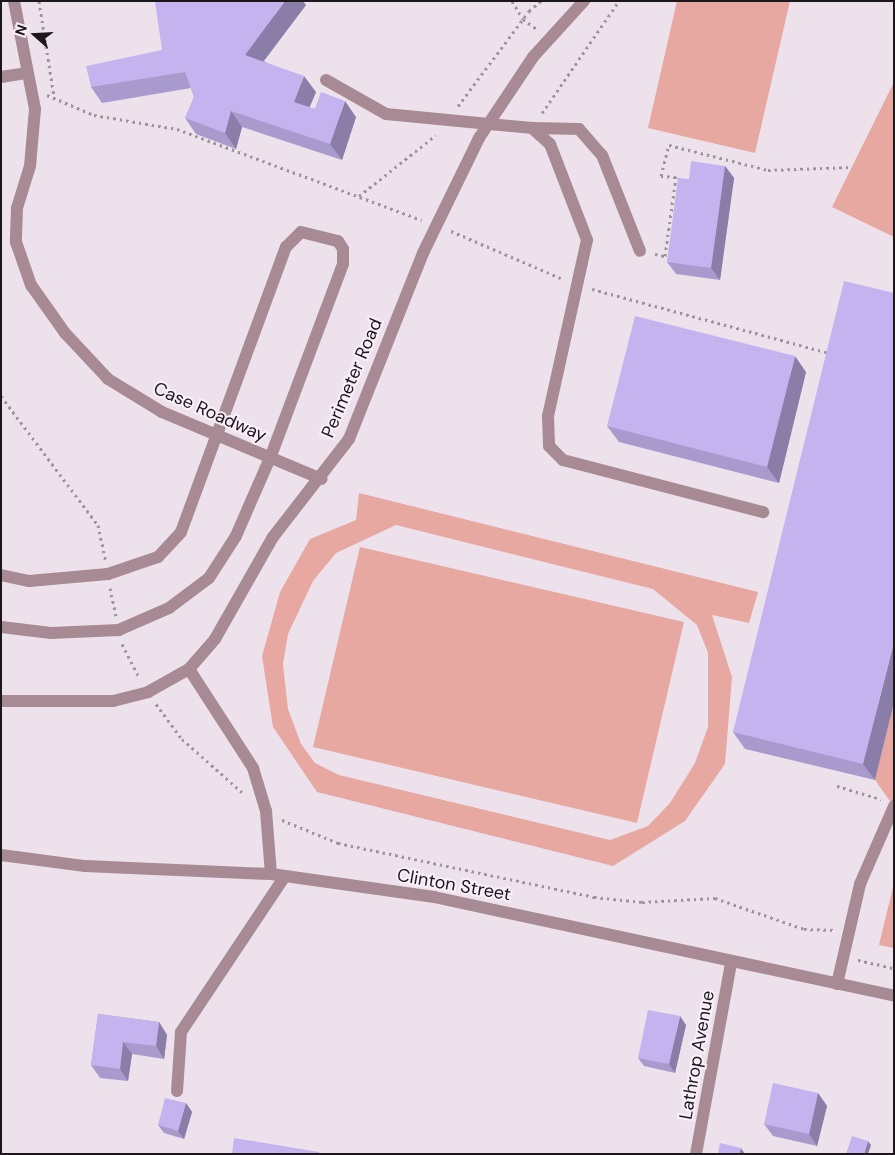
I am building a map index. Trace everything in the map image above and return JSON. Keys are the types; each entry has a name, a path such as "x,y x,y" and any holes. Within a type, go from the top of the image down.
{"street":[{"name":"Case Roadway","path":"14,1 26,73 35,109 31,157 17,208 16,242 31,285 65,333 108,379 162,412 321,479"},
{"name":"Perimeter Road","path":"1,701 113,701 148,692 189,669 215,639 273,537 321,479 349,439 437,225 488,121 533,57 584,1"},
{"path":"1,77 26,73"},
{"path":"326,80 386,114 488,121 532,128 579,129 602,155 640,251"},
{"path":"532,128 550,144 587,240 548,416 549,446 563,460 763,512"},
{"path":"1,575 29,581 108,574 158,557 182,532 220,436 286,246 301,232 338,241 344,249 342,264 270,458 236,536 210,578 169,608 119,630 51,633 1,627"},
{"path":"189,669 253,768 266,811 271,874"},
{"path":"837,984 860,884 889,803"},
{"name":"Clinton Street","path":"1,855 85,866 285,876 574,924 731,963 894,996"},
{"path":"177,1091 181,1032 285,876"},
{"name":"Lathrop Avenue","path":"696,1154 731,963"}],"path":[{"path":"39,1 54,98"},
{"path":"512,1 523,19"},
{"path":"532,128 619,1"},
{"path":"29,87 94,116 177,129 437,225 577,284 841,356"},
{"path":"640,251 665,256 676,177 661,176 669,145 768,170 852,167"},
{"path":"1,396 98,524 124,654 148,692 182,739 266,811 338,843 594,897 642,902 715,898 804,929 849,931"},
{"path":"837,786 889,803"},
{"path":"843,957 894,968"}],"shaded area":[{"path":"677,1 790,1 755,153 648,128"},
{"path":"894,82 894,237 832,207"},
{"path":"359,493 758,592 749,623 712,615 732,677 725,764 685,821 613,866 317,792 273,727 262,656 280,592 310,539 356,520","holes":["396,525 653,589 697,625 708,653 708,727 695,763 670,803 648,826 610,840 339,775 315,763 301,744 288,709 283,664 288,634 313,581 336,553"]},
{"path":"360,547 684,622 637,823 313,747"},
{"path":"894,703 894,807 875,780"},
{"path":"894,883 894,948 879,945"}],"building":[{"path":"155,1 285,1 245,55 304,76 294,102 315,109 321,92 345,101 330,144 231,111 225,133 185,118 194,97 185,72 91,87 86,66 162,50"},
{"path":"691,161 725,166 711,268 667,262 678,178 689,179"},
{"path":"844,281 894,293 894,642 863,764 733,732"},
{"path":"635,316 795,356 767,467 607,426"},
{"path":"648,1010 680,1016 669,1064 638,1058"},
{"path":"98,1014 159,1022 156,1046 123,1042 120,1069 91,1065"},
{"path":"773,1083 818,1093 809,1134 764,1124"},
{"path":"165,1098 186,1103 178,1131 158,1125"},
{"path":"852,1136 868,1141 864,1154 846,1154"},
{"path":"234,1138 319,1152 319,1154 232,1154"},
{"path":"720,1143 741,1148 739,1154 718,1154"}]}
